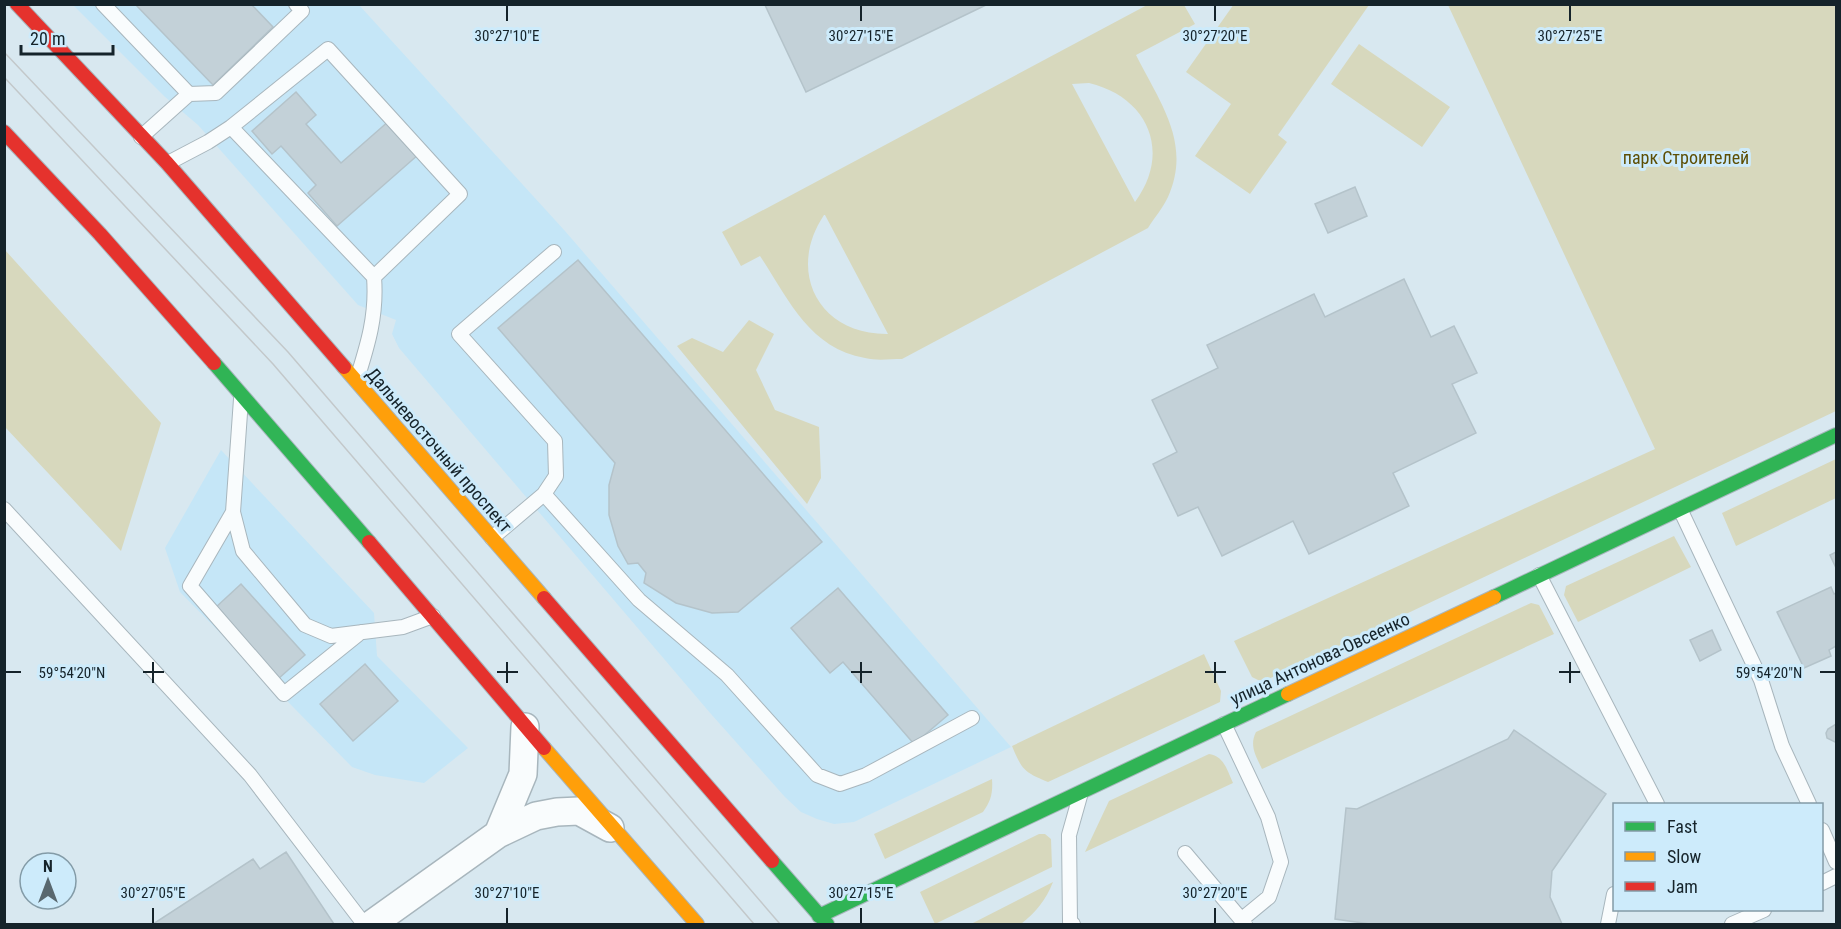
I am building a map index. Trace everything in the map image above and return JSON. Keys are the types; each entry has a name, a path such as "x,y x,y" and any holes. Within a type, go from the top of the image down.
{"main road":[{"name":"Дальневосточный проспект","path":"17,4 167,163 823,920"},
{"path":"4,132 64,194 241,394 433,616 613,830 697,924"},
{"name":"улица Антонова-Овсеенко","path":"823,920 1081,792 1836,435"}],"street":[{"path":"498,834 523,774 525,727"},
{"path":"372,924 498,834 536,816 579,811 613,830"}],"lane":[{"path":"103,4 189,94"},
{"path":"141,137 189,94 216,93 302,11 296,4"},
{"path":"167,163 231,127 328,49 460,194 374,277"},
{"path":"231,127 374,277 376,296 371,334 356,381"},
{"path":"492,538 544,494 555,476 555,441 459,334 554,252"},
{"path":"241,394 233,512 243,551 305,625 331,636 403,627 433,616"},
{"path":"544,494 639,600 727,675 817,775 840,784 866,775 972,718"},
{"path":"4,509 250,775 364,924"},
{"path":"1680,509 1761,680 1782,746 1809,803"},
{"path":"233,512 190,586 284,694 361,632"},
{"path":"1539,575 1656,803"},
{"path":"1185,854 1243,922 1269,897 1281,862 1268,817 1224,724"},
{"path":"1070,924 1069,835 1081,792"},
{"path":"1823,834 1836,862"},
{"path":"1608,924 1613,899"},
{"path":"1732,924 1760,911"}],"shaded area":[{"path":"73,5 359,5 565,231 1011,747 854,822 834,824 801,812 711,714 399,348 392,334 396,320 358,305 198,125 164,96"},
{"path":"221,450 374,613 377,656 468,748 424,783 375,775 352,767 180,592 165,548"}],"green space":[{"path":"1149,4 1184,5 1195,24 1136,55 1163,107 1175,141 1174,177 1168,197 1148,228 902,359 865,358 846,353 829,344 802,320 760,256 741,266 722,232","holes":["1089,83 1109,90 1126,100 1139,114 1148,129 1152,146 1152,164 1146,183 1135,202 1072,84","825,215 888,334 864,332 844,324 827,312 816,296 809,278 808,258 813,237"]},
{"path":"1234,4 1369,5 1278,135 1287,142 1250,194 1195,156 1231,104 1186,72"},
{"name":"парк Строителей","path":"1448,5 1836,5 1836,411 1262,682 1252,677 1234,641 1655,449"},
{"path":"1359,44 1450,107 1422,147 1331,84"},
{"path":"5,250 161,423 121,551 5,427"},
{"path":"749,320 774,334 756,370 775,410 819,427 821,478 807,504 677,346 692,338 723,352"},
{"path":"1836,459 1836,498 1736,546 1722,513"},
{"path":"1674,536 1691,567 1578,622 1564,595 1566,586"},
{"path":"1531,603 1539,605 1554,634 1262,769 1253,746 1256,732"},
{"path":"1204,654 1221,691 1220,702 1048,782 1029,773 1018,760 1012,746"},
{"path":"1209,754 1222,761 1233,783 1085,852 1109,801"},
{"path":"992,779 991,797 983,812 885,859 874,834"},
{"path":"1039,834 1045,834 1051,839 1052,867 935,924 920,892"},
{"path":"1053,882 1040,905 1021,924 971,924"}],"building":[{"path":"135,4 251,4 273,27 213,85"},
{"path":"988,4 806,92 765,5"},
{"path":"296,92 316,115 306,124 341,163 390,120 419,154 337,226 308,193 316,185 281,146 272,154 252,131"},
{"path":"1355,187 1367,216 1328,233 1315,204"},
{"path":"578,260 822,542 738,612 712,613 676,603 644,583 646,573 638,563 628,564 618,546 609,515 609,485 615,463 498,328"},
{"path":"1404,279 1431,337 1454,326 1477,373 1452,384 1476,433 1393,473 1409,506 1309,554 1293,521 1222,556 1198,507 1178,516 1153,464 1177,452 1152,400 1218,368 1207,345 1314,294 1325,317"},
{"path":"1836,552 1836,568 1830,555"},
{"path":"241,584 305,655 278,679 215,608"},
{"path":"1831,587 1834,594 1836,593 1836,646 1829,650 1831,656 1804,668 1777,612"},
{"path":"838,588 948,715 914,744 843,662 830,673 791,628"},
{"path":"1712,630 1721,650 1700,661 1690,640"},
{"path":"365,664 398,701 353,741 320,704"},
{"path":"1836,724 1835,742 1827,738 1826,733"},
{"path":"1514,730 1606,794 1552,871 1550,897 1562,924 1370,924 1335,919 1346,808 1357,809 1508,739"},
{"path":"286,852 334,924 153,924 253,859 260,869"}],"tram line":[{"path":"4,52 288,352 780,924"},
{"path":"4,77 273,364 754,924"}],"traffic: fast":[{"path":"214,363 369,542"},
{"path":"1494,597 1836,435"},
{"path":"819,916 1288,694"},
{"path":"772,861 827,924"}],"traffic: slow":[{"path":"344,367 544,598"},
{"path":"1288,694 1494,597"},
{"path":"544,748 697,924"}],"traffic: jam":[{"path":"17,4 167,163 344,367"},
{"path":"4,132 100,234 214,363"},
{"path":"369,542 544,748"},
{"path":"544,598 772,861"}]}
